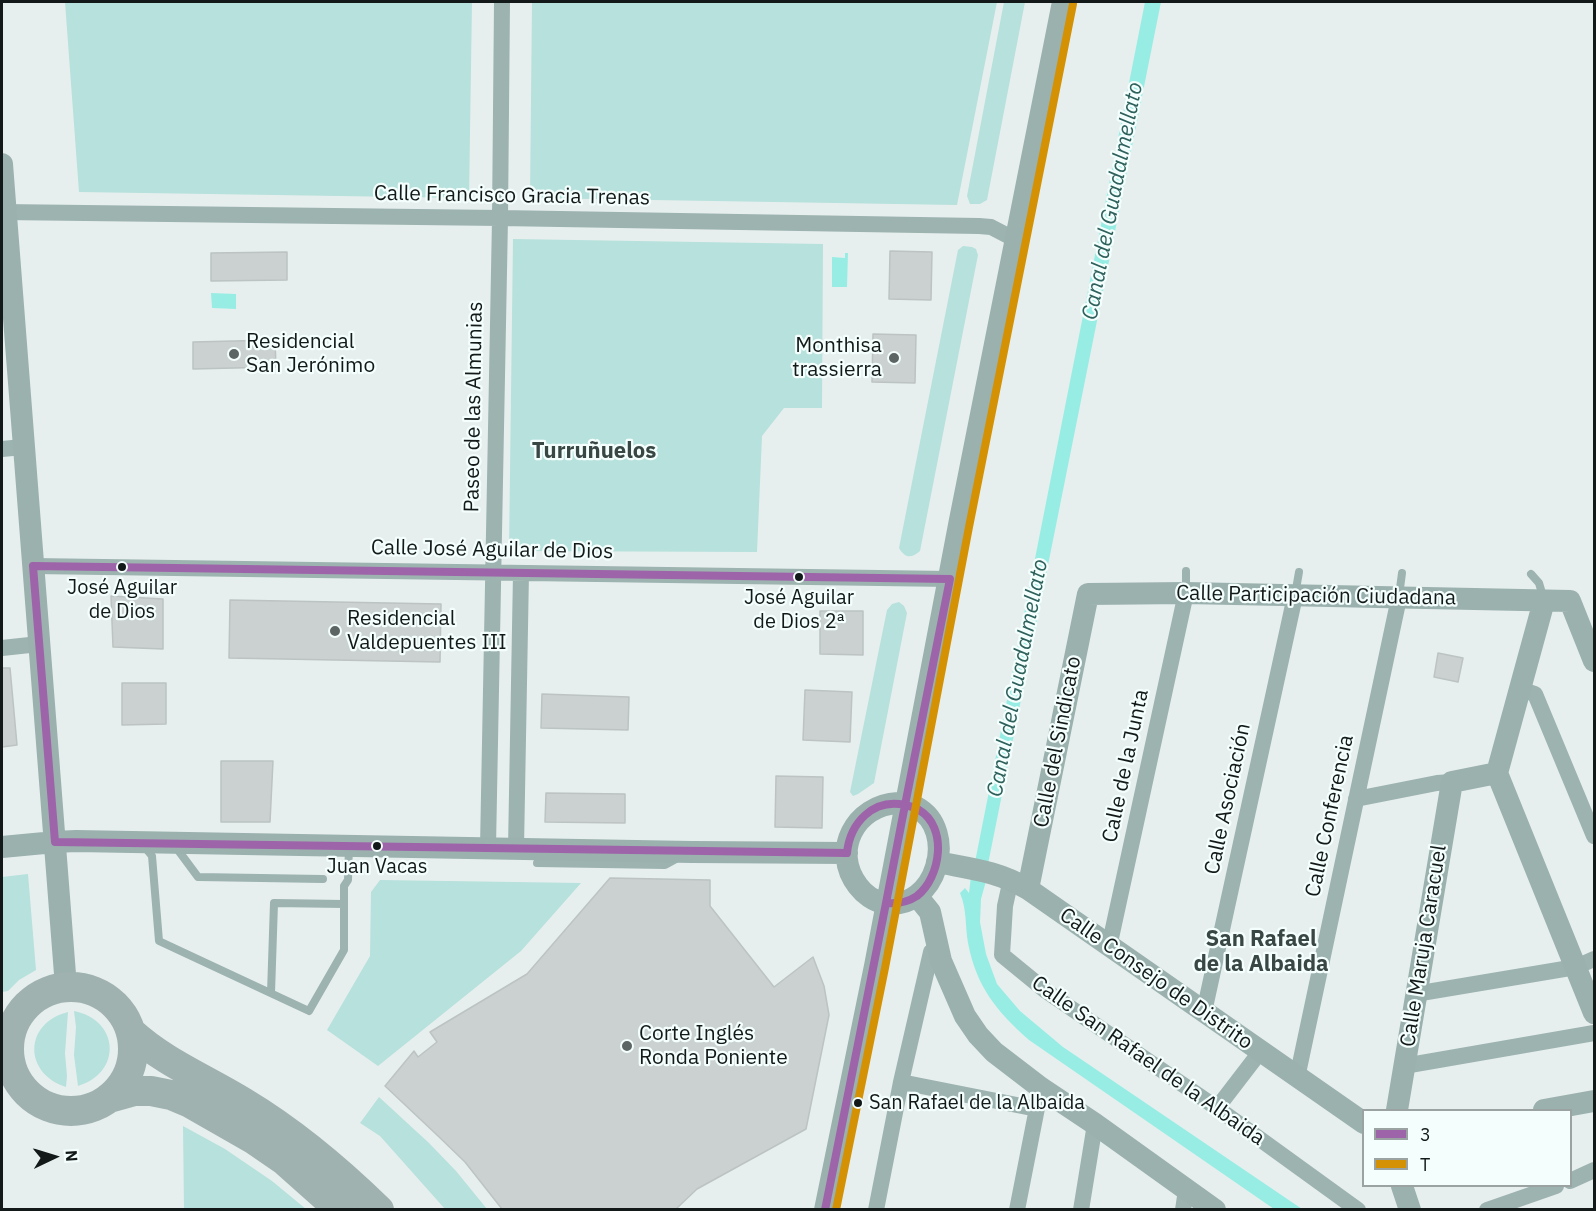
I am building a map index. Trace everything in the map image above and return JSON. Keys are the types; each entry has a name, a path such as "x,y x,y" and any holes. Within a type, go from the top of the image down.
{"highway":[{"path":"340,1209 285,1161 253,1139 190,1102 171,1095 151,1091 134,1091 110,1098 94,1107 75,1111 57,1110 40,1103 8,1071 10,1038 16,1020 15,1010 45,993 66,987 87,989 106,998 121,1013 131,1032 147,1047 242,1101 295,1136 349,1180 379,1209"},
{"path":"110,1098 120,1088 132,1061 131,1032"}],"street":[{"name":"Paseo de las Almunias","path":"488,847 502,2"},
{"path":"825,1209 875,966 959,525 1063,2"},
{"path":"2,164 12,448 33,566 66,987"},
{"name":"Calle Francisco Gracia Trenas","path":"3,212 979,226 991,228 1016,240"},
{"name":"Calle José Aguilar de Dios","path":"33,566 950,579"},
{"path":"516,848 521,573"},
{"name":"Calle Participación Ciudadana","path":"1088,594 1186,582 1295,596 1570,601 1594,661"},
{"name":"Calle de la Junta","path":"1109,947 1186,582"},
{"name":"Calle del Sindicato","path":"1010,880 1088,594"},
{"name":"Calle Asociación","path":"1204,1012 1295,596"},
{"name":"Calle Conferencia","path":"1297,1078 1399,598"},
{"path":"1544,601 1497,773 1585,963 1594,1013"},
{"path":"2,648 39,644"},
{"path":"1520,689 1535,694 1594,836"},
{"path":"1356,799 1497,773"},
{"name":"Calle Maruja Caracuel","path":"1397,1109 1452,782"},
{"path":"886,804 906,804 917,808 931,823 938,844 937,862 932,878 917,896 899,904 886,903 872,898 861,889 850,873 847,853 849,837 858,822 876,808 886,804"},
{"path":"2,847 55,842 847,853"},
{"name":"Calle Consejo de Distrito","path":"937,862 966,867 1010,880 1362,1122"},
{"name":"Calle San Rafael de la Albaida","path":"1010,880 1005,906 1002,955 1046,992 1217,1108 1358,1209"},
{"path":"917,896 930,912 942,961 965,1016 978,1035 1039,1099"},
{"path":"876,1209 901,1082 931,952 939,950"},
{"path":"1415,994 1585,963"},
{"path":"1404,1066 1594,1033"},
{"path":"1217,1108 1260,1052"},
{"path":"901,1082 1039,1099 1095,1124 1185,1200 1215,1209"},
{"path":"1017,1209 1039,1099"},
{"path":"1550,1109 1594,1101"},
{"path":"1081,1209 1095,1124"},
{"path":"1572,1180 1594,1170"},
{"path":"1403,1187 1410,1209"},
{"path":"1494,1208 1551,1187"}],"lane":[{"path":"1295,596 1299,572"},
{"path":"1399,598 1402,573"},
{"path":"1531,574 1539,583 1544,601"},
{"path":"140,843 152,856 159,941 309,1011 344,950 344,886 348,880 350,845"},
{"path":"173,843 198,877 323,879"},
{"path":"537,863 665,864 692,852"},
{"path":"272,993 274,903 344,904"}],"shaded area":[{"path":"65,2 472,2 469,198 79,192"},
{"path":"532,2 997,2 957,205 530,198"},
{"path":"1004,2 1025,2 987,200 980,204 970,204 967,196"},
{"path":"513,239 823,244 822,408 784,408 762,436 757,552 509,551"},
{"path":"963,246 976,249 978,255 920,551 908,556 899,548 958,250"},
{"path":"899,602 907,613 874,783 853,796 850,792 887,610 892,604"},
{"path":"28,874 36,970 19,980 8,991 2,992 2,877"},
{"path":"380,880 581,883 521,951 378,1066 327,1030 370,956 371,892"},
{"path":"74,1011 89,1016 100,1025 107,1035 110,1047 103,1070 93,1079 78,1086 74,1055 76,1027"},
{"path":"68,1012 65,1053 66,1087 52,1080 42,1071 36,1060 34,1048 43,1026"},
{"path":"379,1097 456,1171 487,1209 445,1209 380,1136 360,1123"},
{"path":"183,1126 225,1149 272,1181 306,1209 184,1209"}],"water":[{"name":"Canal del Guadalmellato","path":"1145,2 1161,2 988,864 975,862"},
{"path":"845,253 848,253 847,287 832,287 832,257 845,258"},
{"path":"211,293 236,294 236,309 212,308"},
{"path":"971,876 986,881 981,899 980,922 986,954 997,984 1020,1011 1063,1047 1302,1209 1274,1209 1029,1040 1007,1019 982,985 968,943 964,905 960,893 965,888 969,893"}],"building":[{"name":"Monthisa trassierra","path":"890,251 932,252 931,300 889,299"},
{"name":"Residencial San Jerónimo","path":"287,252 287,280 211,281 211,253"},
{"name":"Monthisa trassierra","path":"873,334 916,335 915,383 872,382"},
{"name":"Residencial San Jerónimo","path":"275,340 276,367 193,369 193,342"},
{"path":"111,596 163,599 163,649 113,647"},
{"name":"Residencial Valdepuentes III","path":"230,600 441,604 440,662 229,658"},
{"path":"820,611 863,611 863,655 820,654"},
{"path":"1438,653 1463,658 1458,682 1434,677"},
{"path":"2,668 10,668 17,745 2,747"},
{"path":"122,683 166,683 166,724 122,725"},
{"path":"805,690 852,692 850,742 803,740"},
{"path":"542,694 629,697 628,730 541,728"},
{"path":"221,761 273,761 270,822 221,822"},
{"path":"776,776 823,777 822,828 775,827"},
{"path":"546,793 625,794 625,823 545,822"},
{"name":"Corte Inglés Ronda Poniente","path":"610,878 710,880 710,906 774,987 813,957 824,986 829,1015 806,1129 697,1189 676,1209 502,1209 465,1162 385,1086 414,1051 418,1057 437,1042 430,1032 527,974"}],"transit line":[{"name":"T","path":"836,1210 1073,4"},
{"name":"3","path":"33,566 950,579 905,805 883,805 865,815 853,832 847,853 55,842 33,566"},
{"name":"3","path":"886,903 902,902 917,896 932,877 936,865 938,852 934,828 919,810 905,805"},
{"name":"3","path":"886,903 905,805"},
{"name":"3","path":"825,1210 886,903"}],"place":[{"name":"Residencial San Jerónimo","path":"234,354"},
{"name":"Monthisa trassierra","path":"894,358"},
{"name":"José Aguilar de Dios","path":"122,567"},
{"name":"José Aguilar de Dios 2ª","path":"799,577"},
{"name":"Residencial Valdepuentes III","path":"335,631"},
{"name":"Juan Vacas","path":"377,846"},
{"name":"Corte Inglés Ronda Poniente","path":"627,1046"},
{"name":"San Rafael de la Albaida","path":"858,1103"}],"district":[{"name":"Turruñuelos","path":"594,452"},
{"name":"San Rafael de la Albaida","path":"1261,952"}]}
